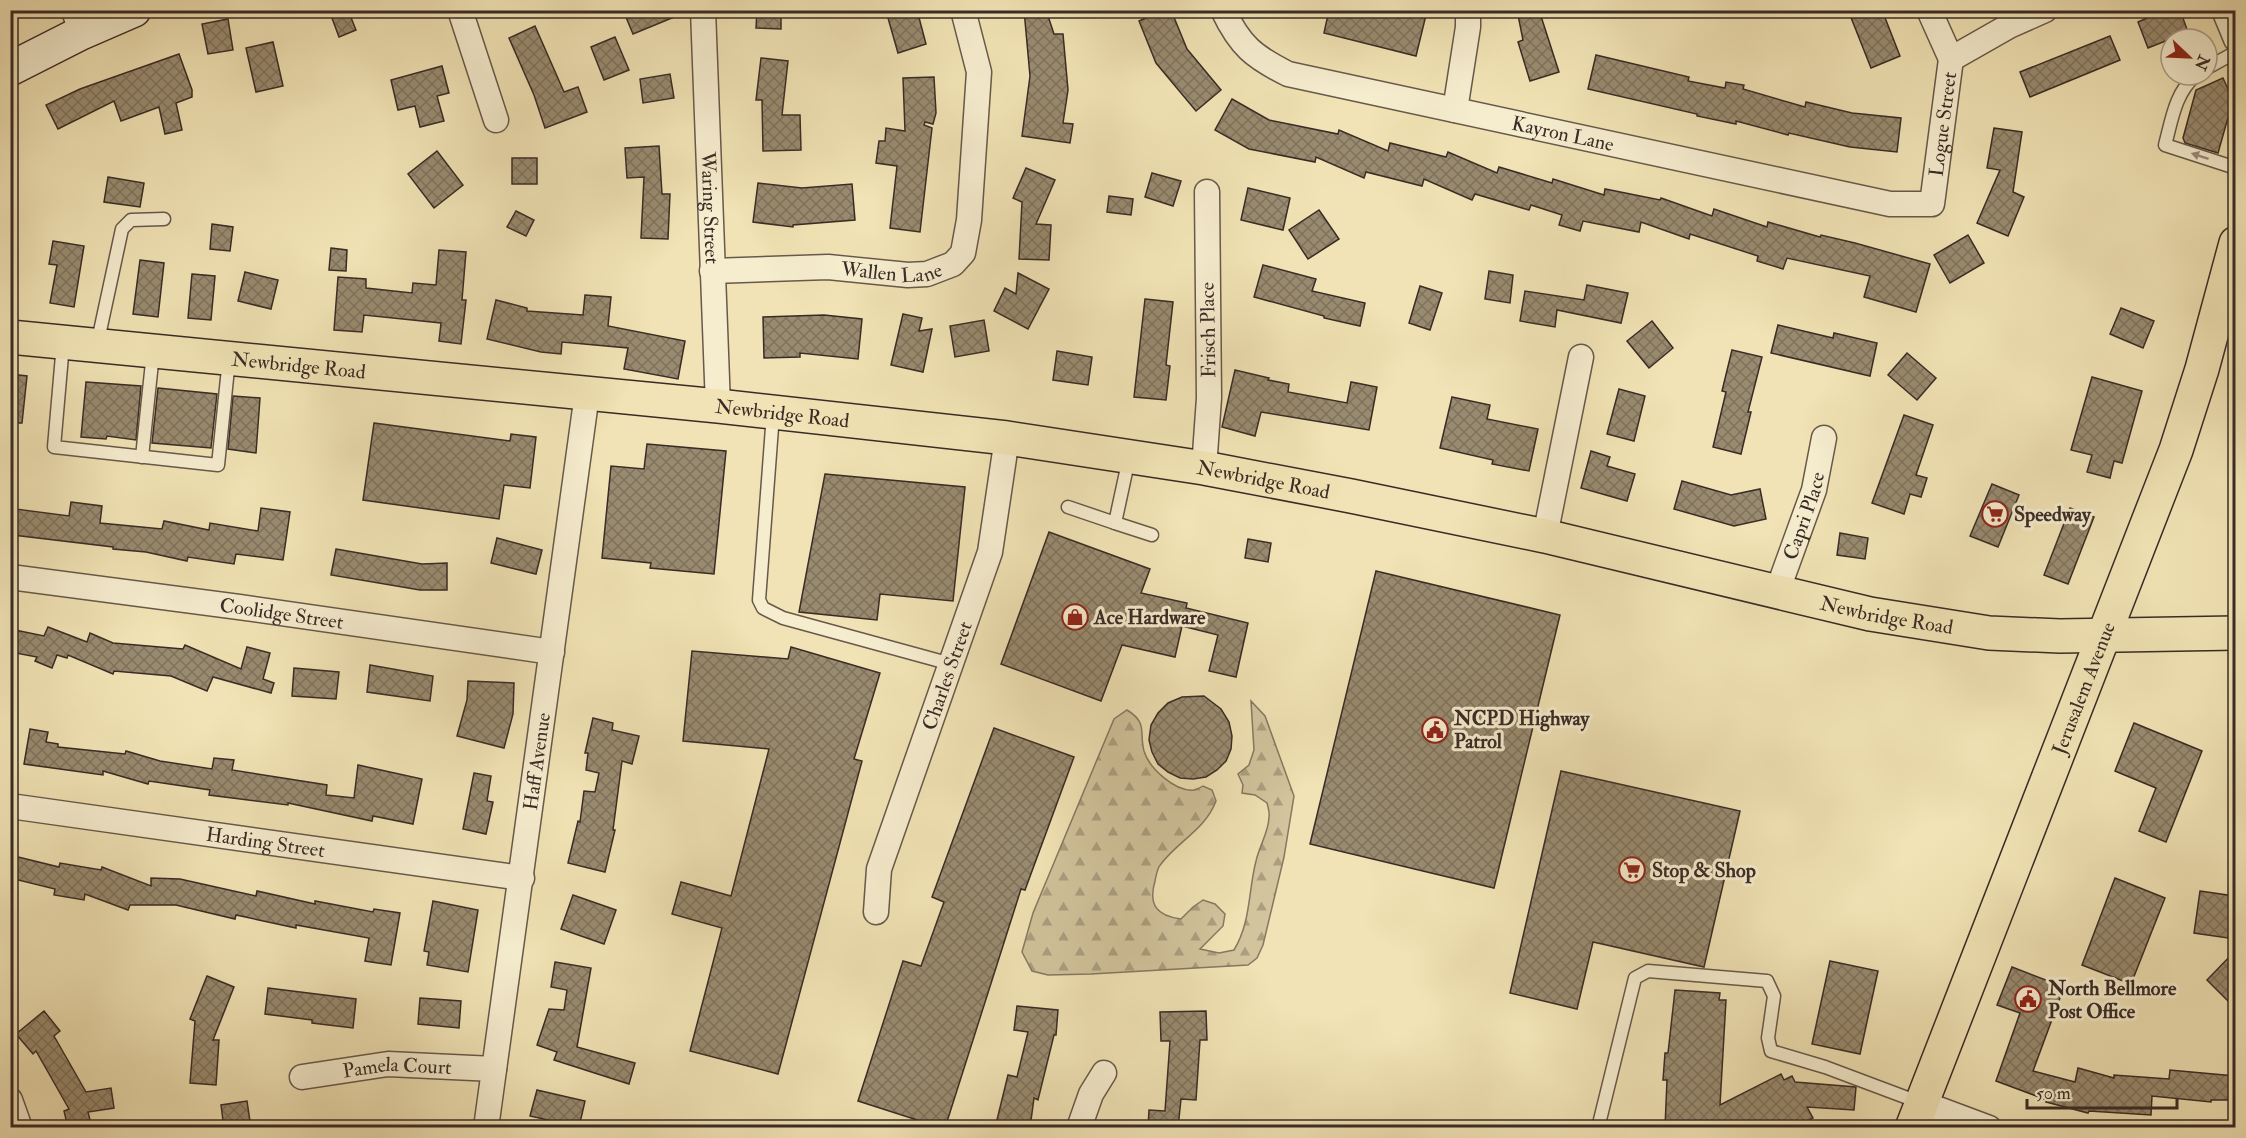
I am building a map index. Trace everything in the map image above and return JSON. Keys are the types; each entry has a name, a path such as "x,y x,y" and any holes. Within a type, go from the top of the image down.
{"main road":[{"path":"10,69 78,22 135,10"},
{"name":"Jerusalem Avenue","path":"1917,1115 2176,450 2202,369 2227,302 2235,243"},
{"name":"Newbridge Road","path":"10,338 718,406 1007,438 1204,468 1362,498 1545,536 1870,614 1989,633 2060,636 2235,633"}],"street":[{"path":"460,10 496,120"},
{"name":"Waring Street","path":"703,10 718,406"},
{"name":"Wallen Lane","path":"712,271 828,267 927,274 953,264 963,253 969,220 979,72 963,10"},
{"name":"Kayron Lane","path":"1223,10 1231,28 1248,49 1262,61 1288,74 1890,204 1932,204"},
{"path":"1455,110 1468,27 1468,10"},
{"name":"Logue Street","path":"1929,10 1951,60 1932,204"},
{"path":"1951,60 2009,26 2045,10"},
{"path":"2224,10 2235,39"},
{"name":"Frisch Place","path":"1204,468 1209,398 1206,192"},
{"path":"1545,536 1581,357"},
{"name":"Haff Avenue","path":"486,1128 587,394"},
{"name":"Charles Street","path":"876,912 879,869 990,552 1007,438"},
{"name":"Capri Place","path":"1778,592 1814,489 1824,438"},
{"name":"Coolidge Street","path":"10,578 239,607 552,652"},
{"name":"Harding Street","path":"10,806 522,878"},
{"name":"Pamela Court","path":"302,1077 388,1064 494,1069"},
{"path":"1079,1128 1091,1095 1104,1073"},
{"path":"10,1100 20,1128"},
{"path":"1917,1115 1989,1128"}],"lane":[{"path":"2219,61 2235,52"},
{"path":"2184,87 2176,102 2165,145 2235,168"},
{"path":"96,346 122,229 131,220 164,219"},
{"path":"64,343 54,447 218,465 229,359"},
{"path":"142,457 153,352"},
{"path":"773,412 759,600 763,608 783,618 951,664"},
{"path":"1115,523 1129,457"},
{"path":"1068,507 1152,535"},
{"path":"1598,1128 1635,978 1648,971 1767,981 1774,996 1768,1038 1771,1051 1825,1067 1917,1115"}],"green space":[{"path":"1251,701 1265,716 1294,796 1284,857 1263,945 1257,958 1248,965 1091,974 1048,975 1032,971 1022,952 1033,913 1114,719 1127,710 1138,719 1142,728 1144,751 1151,765 1164,778 1179,787 1194,790 1203,786 1212,790 1216,801 1205,820 1160,866 1153,889 1156,908 1166,915 1181,919 1203,900 1215,904 1225,914 1223,926 1200,949 1219,953 1234,950 1243,929 1253,873 1269,815 1267,803 1255,795 1242,793 1243,785 1238,774 1249,765 1254,750"}],"building":[{"path":"329,10 348,10 356,30 339,37"},
{"path":"623,10 689,10 689,11 633,34"},
{"path":"757,10 781,10 781,29 756,28"},
{"path":"917,10 926,44 898,53 888,18"},
{"path":"1024,10 1046,10 1054,34 1063,34 1068,90 1063,123 1073,124 1070,143 1022,136 1030,76"},
{"path":"1164,10 1171,10 1187,49 1221,90 1196,111 1156,63 1139,21"},
{"path":"1329,10 1408,10 1426,15 1416,56 1324,33"},
{"path":"1517,10 1539,10 1559,72 1530,81 1518,42 1523,40"},
{"path":"1848,10 1882,10 1900,56 1871,68"},
{"path":"2166,10 2180,10 2186,27 2159,27 2159,44 2148,48 2138,22"},
{"path":"228,19 233,50 208,54 202,24"},
{"path":"535,26 564,92 578,87 587,112 545,128 534,95 509,38"},
{"path":"2110,36 2120,60 2030,97 2020,72"},
{"path":"615,37 629,70 604,80 591,47"},
{"path":"273,42 283,86 256,92 246,48"},
{"path":"179,54 192,90 192,97 176,103 182,130 165,134 159,107 121,121 114,101 58,129 46,105 80,89"},
{"path":"1596,55 1689,77 1688,81 1725,88 1726,82 1744,85 1743,89 1805,107 1806,102 1852,113 1901,118 1897,152 1850,147 1789,133 1788,135 1736,121 1736,124 1697,116 1697,114 1588,89"},
{"path":"761,58 788,61 782,115 800,115 801,150 763,151 762,100 756,100"},
{"path":"442,66 449,93 437,96 444,121 420,127 415,106 398,110 391,80"},
{"path":"670,74 674,98 643,103 640,79"},
{"path":"934,77 936,113 933,124 925,122 924,125 932,128 920,232 890,228 897,166 876,163 879,141 885,141 886,128 905,131 903,78"},
{"path":"2223,78 2233,100 2218,153 2185,143 2183,138 2196,90 2203,87 2219,87 2219,80"},
{"path":"1232,99 1269,120 1338,134 1339,130 1388,151 1390,143 1446,157 1448,152 1497,173 1499,167 1552,183 1553,179 1604,195 1605,189 1660,200 1661,198 1712,216 1714,209 1767,227 1768,222 1930,264 1916,312 1864,297 1870,276 1787,258 1783,269 1757,261 1758,256 1690,234 1689,239 1641,222 1639,232 1583,221 1580,231 1559,225 1562,215 1531,205 1529,210 1475,194 1472,200 1424,179 1422,186 1366,172 1364,178 1316,157 1315,162 1249,149 1215,130"},
{"path":"1994,128 2022,132 2013,192 2024,197 2008,236 1977,223 2000,170 1987,168"},
{"path":"659,146 662,194 670,194 668,239 641,238 644,177 627,178 625,148"},
{"path":"437,151 463,185 434,208 408,174"},
{"path":"512,158 537,158 537,184 512,184"},
{"path":"1026,168 1055,180 1036,224 1051,225 1049,260 1019,259 1022,202 1013,198"},
{"path":"1152,173 1181,181 1173,206 1145,197"},
{"path":"108,177 144,183 140,207 104,202"},
{"path":"758,183 802,188 852,184 855,220 793,225 793,227 753,222"},
{"path":"1248,188 1290,198 1283,230 1241,220"},
{"path":"1109,196 1133,199 1131,215 1107,212"},
{"path":"1319,210 1339,239 1308,259 1289,230"},
{"path":"516,211 534,220 526,236 507,227"},
{"path":"212,224 233,227 230,251 210,249"},
{"path":"1968,235 1984,263 1950,283 1934,255"},
{"path":"53,241 84,246 74,307 50,303 57,265 49,264"},
{"path":"331,248 347,250 346,271 329,270"},
{"path":"439,250 466,252 462,300 466,300 461,344 439,341 441,323 364,315 362,332 334,330 338,277 366,279 366,288 412,293 413,283 436,285"},
{"path":"140,260 164,263 158,317 133,314"},
{"path":"1263,265 1316,279 1312,291 1365,303 1360,326 1254,297"},
{"path":"1489,271 1513,275 1510,303 1485,299"},
{"path":"245,272 278,280 271,309 238,301"},
{"path":"1018,273 1049,289 1028,329 994,311 1005,288 1016,294"},
{"path":"192,274 215,276 211,320 188,318"},
{"path":"1587,285 1628,293 1621,323 1557,310 1555,327 1520,321 1525,291 1584,300"},
{"path":"1420,286 1442,293 1430,330 1409,323"},
{"path":"585,295 611,297 608,326 685,341 678,379 624,369 628,348 562,342 561,354 541,352 487,339 496,300 527,308 527,311 583,315"},
{"path":"1145,299 1173,302 1166,365 1170,366 1166,400 1134,397"},
{"path":"2121,308 2154,321 2143,348 2110,334"},
{"path":"903,314 922,318 919,331 932,329 923,372 891,365"},
{"path":"824,315 862,319 858,359 800,353 800,357 764,358 763,317"},
{"path":"984,320 989,351 955,357 950,326"},
{"path":"1652,321 1673,348 1649,368 1627,341"},
{"path":"1778,325 1833,338 1834,333 1877,343 1870,376 1771,353"},
{"path":"1732,350 1762,357 1748,412 1751,412 1741,454 1713,447 1726,392 1722,391"},
{"path":"1057,351 1092,357 1088,385 1053,380"},
{"path":"1907,353 1936,378 1917,400 1888,375"},
{"path":"1235,370 1289,384 1288,392 1347,403 1351,382 1377,387 1369,430 1261,412 1255,436 1222,427"},
{"path":"10,374 27,376 22,423 10,423"},
{"path":"2092,377 2142,391 2122,463 2114,461 2110,478 2087,472 2092,455 2071,450"},
{"path":"86,382 141,386 136,440 107,436 106,439 81,437"},
{"path":"158,388 217,394 211,448 152,443"},
{"path":"1619,389 1645,396 1634,441 1607,434"},
{"path":"233,396 260,398 256,453 228,449"},
{"path":"1452,397 1490,405 1487,419 1538,429 1529,471 1492,464 1493,460 1440,448"},
{"path":"1904,415 1933,425 1916,475 1927,478 1921,497 1910,494 1904,514 1872,503"},
{"path":"374,423 510,441 511,434 536,437 530,488 504,485 499,519 363,500"},
{"path":"647,444 726,451 714,574 650,568 651,563 602,558 611,466 644,469"},
{"path":"1591,451 1610,457 1607,466 1635,474 1627,501 1581,488"},
{"path":"825,474 965,487 953,601 880,594 877,620 799,612"},
{"path":"1682,481 1731,495 1760,489 1766,519 1734,526 1674,509"},
{"path":"1992,484 2019,495 1998,547 1970,536"},
{"path":"71,502 102,506 100,523 162,529 164,521 209,530 210,523 258,531 261,508 290,512 283,560 236,554 234,564 188,557 187,561 146,552 113,549 113,547 13,535 16,509 69,516"},
{"path":"2070,508 2094,517 2068,584 2044,575"},
{"name":"Ace Hardware","path":"1049,532 1150,569 1141,593 1187,603 1186,608 1248,623 1236,677 1209,671 1218,635 1182,626 1175,657 1122,645 1101,701 1001,664"},
{"path":"1840,533 1868,538 1865,559 1837,555"},
{"path":"497,538 542,550 536,574 491,563"},
{"path":"1248,539 1271,543 1268,562 1245,558"},
{"path":"336,549 422,564 447,563 447,590 420,590 331,575"},
{"name":"NCPD Highway Patrol","path":"1376,571 1560,615 1494,888 1310,844"},
{"path":"48,627 87,642 90,633 113,643 183,649 185,645 241,669 247,647 270,653 263,679 274,683 271,693 213,677 207,691 171,676 114,671 113,674 68,655 67,658 57,655 52,668 35,661 37,657 10,652 10,629 44,636"},
{"path":"791,647 880,673 854,759 862,761 778,1074 690,1051 722,928 672,914 681,882 731,896 769,749 683,741 692,651 788,659"},
{"path":"370,665 433,676 430,701 367,692"},
{"path":"294,668 339,672 336,699 292,696"},
{"path":"468,681 514,683 513,714 504,748 457,736 467,700"},
{"path":"1204,696 1221,709 1229,722 1232,736 1231,749 1226,761 1206,777 1180,778 1158,764 1149,740 1151,725 1168,703 1182,697"},
{"path":"593,718 613,723 612,730 639,736 632,764 622,761 613,830 615,830 605,872 568,863 578,821 580,822 584,791 595,792 599,773 586,770 588,753 585,753"},
{"path":"2134,723 2202,751 2166,842 2139,831 2156,788 2115,771"},
{"path":"994,728 1074,757 1025,890 1021,889 945,1128 942,1128 858,1101 903,961 921,966 944,902 932,897"},
{"path":"30,729 48,732 46,742 58,744 58,747 125,754 126,751 160,761 212,769 214,758 234,760 232,770 327,785 326,795 354,798 358,765 422,779 413,824 373,816 372,821 288,803 288,805 209,795 210,790 149,781 148,784 103,771 103,775 24,764"},
{"name":"Stop & Shop","path":"1561,771 1740,811 1704,967 1593,942 1577,1009 1510,993"},
{"path":"474,773 491,776 487,801 493,802 486,834 463,829"},
{"path":"10,855 59,867 60,863 101,870 102,867 151,886 151,878 180,879 256,896 257,891 315,904 315,901 373,912 374,909 400,913 391,965 365,961 369,938 296,925 296,928 236,915 235,919 176,905 130,905 128,910 85,894 84,900 54,895 55,889 10,878"},
{"path":"2115,878 2165,898 2131,984 2082,965"},
{"path":"2200,891 2234,896 2228,938 2194,933"},
{"path":"573,895 616,910 604,944 561,929"},
{"path":"433,901 478,910 468,972 427,965 429,952 424,951"},
{"path":"2235,951 2235,1008 2207,980"},
{"path":"1830,961 1878,971 1860,1054 1812,1044"},
{"path":"555,962 591,968 577,1047 635,1063 629,1084 554,1060 557,1052 537,1045 549,1009 564,1010 567,990 551,987"},
{"path":"2012,967 2064,987 2033,1071 2075,1082 2078,1068 2114,1078 2114,1075 2169,1079 2170,1070 2235,1076 2235,1100 2211,1100 2211,1102 2152,1096 2151,1115 2089,1111 2088,1113 2046,1102 2047,1100 1996,1081 2020,1013 1997,1005"},
{"path":"207,976 234,987 213,1040 219,1040 216,1085 190,1083 195,1021 190,1019"},
{"path":"268,988 356,999 353,1028 265,1014"},
{"path":"1675,990 1720,993 1719,1000 1726,1000 1720,1105 1781,1074 1784,1080 1792,1076 1795,1082 1856,1087 1854,1110 1807,1107 1813,1118 1795,1128 1665,1128 1667,1080 1663,1080"},
{"path":"420,998 461,1001 459,1028 418,1024"},
{"path":"1017,1006 1058,1010 1056,1035 1054,1035 1038,1100 1034,1098 1030,1128 995,1128 1008,1075 1017,1077 1028,1032 1014,1030"},
{"path":"44,1011 60,1031 54,1036 86,1092 111,1088 114,1108 88,1112 92,1128 68,1128 64,1111 69,1109 36,1051 33,1054 16,1034"},
{"path":"1206,1011 1207,1040 1200,1040 1196,1100 1181,1099 1178,1128 1148,1128 1149,1110 1165,1111 1170,1041 1161,1041 1160,1012"},
{"path":"537,1090 585,1101 579,1127 530,1116"},
{"path":"247,1101 251,1128 224,1128 221,1105"}],"place":[{"name":"Speedway","path":"1995,514"},
{"name":"Ace Hardware","path":"1075,617"},
{"name":"NCPD Highway Patrol","path":"1435,730"},
{"name":"Stop & Shop","path":"1632,870"},
{"name":"North Bellmore Post Office","path":"2028,999"}]}
